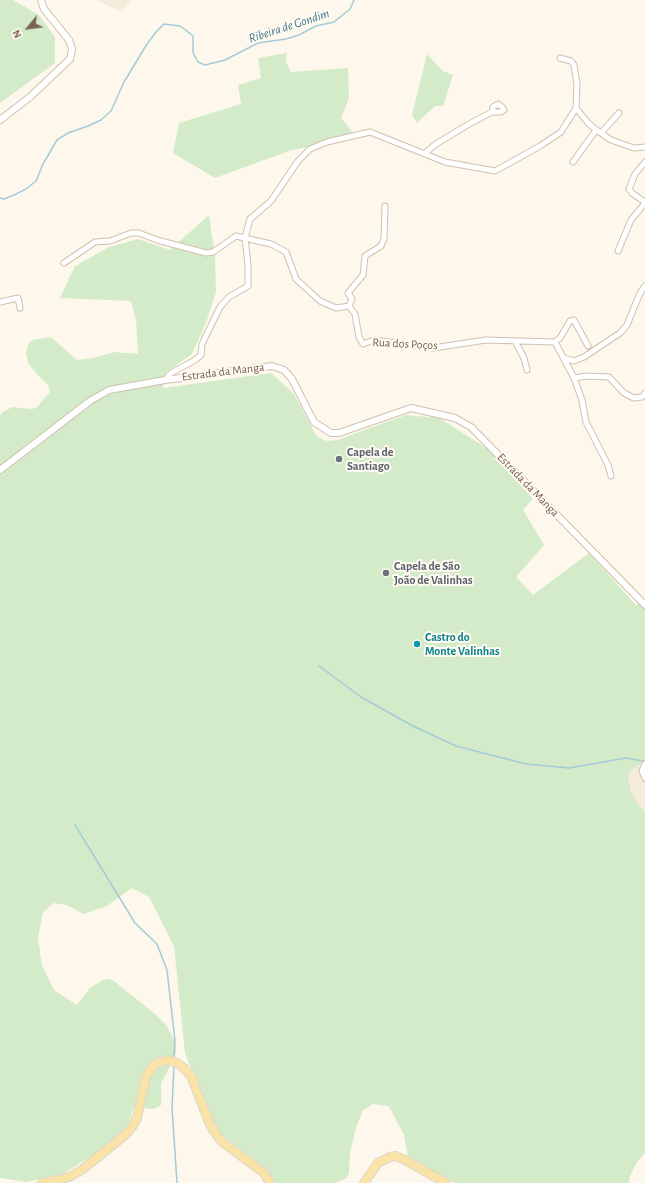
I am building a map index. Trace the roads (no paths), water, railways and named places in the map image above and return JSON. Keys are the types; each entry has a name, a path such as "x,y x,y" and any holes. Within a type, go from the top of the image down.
{"main road":[{"path":"42,1183 62,1180 83,1169 126,1134 137,1118 146,1077 153,1066 168,1060 177,1062 191,1076 209,1122 221,1141 264,1173 270,1183"},
{"path":"364,1183 378,1163 390,1157 396,1156 446,1183"}],"street":[{"path":"0,120 30,97 70,59 72,49 69,40 44,9 41,0"},
{"path":"165,380 171,373 195,360 201,355 202,344 220,307 229,297 248,286 248,265 245,238 250,219 271,201 298,161 310,149 327,142 370,132 445,162 495,171 540,146 561,132 576,108 577,84 574,65 571,61 560,58"},
{"path":"576,108 589,124 611,140 634,148 645,147"},
{"path":"425,153 456,132 492,112"},
{"path":"573,162 598,132 619,113"},
{"path":"618,251 631,220 645,203 629,189 635,174 645,162"},
{"path":"64,263 95,242 110,241 131,233 139,233 157,240 206,253 214,252 236,236 271,244 286,252 296,279 320,301 336,308 349,306 352,299 348,293 363,275 365,256 381,246 384,239 385,206"},
{"path":"564,358 574,361 584,357 620,333 627,325 640,293 645,286"},
{"path":"0,302 18,298 20,308"},
{"name":"Rua dos Poços","path":"349,306 355,314 359,337 363,344 374,340 433,348 486,340 554,342"},
{"path":"588,346 574,320 570,321 560,338 554,342 574,378 582,400 586,422 608,465 611,476"},
{"path":"515,341 524,358 526,370"},
{"name":"Estrada da Manga","path":"0,470 90,401 109,390 165,380 272,366 284,370 292,379 314,422 331,433 339,433 411,408 455,418 471,427 645,605"},
{"path":"574,378 587,376 609,377 624,393 634,398 644,396"},
{"path":"645,764 642,771 645,778"}],"waterway":[{"name":"Ribeira de Gondim","path":"0,198 4,199 14,195 26,189 36,181 43,164 57,140 68,133 101,120 111,111 124,82 147,44 164,24 180,26 193,36 193,53 198,62 205,65 225,60 258,43 286,39 299,35 316,26 334,22 350,9 354,0"},
{"path":"319,666 361,697 411,725 456,746 526,764 569,768 626,758 642,761"},
{"path":"75,825 135,923 157,944 167,970 175,1041 174,1058"},
{"path":"174,1066 172,1107 177,1183"}],"place":[{"name":"Capela de Santiago","path":"339,459"},
{"name":"Capela de São João de Valinhas","path":"386,573"},
{"name":"Castro do Monte Valinhas","path":"417,644"}]}
